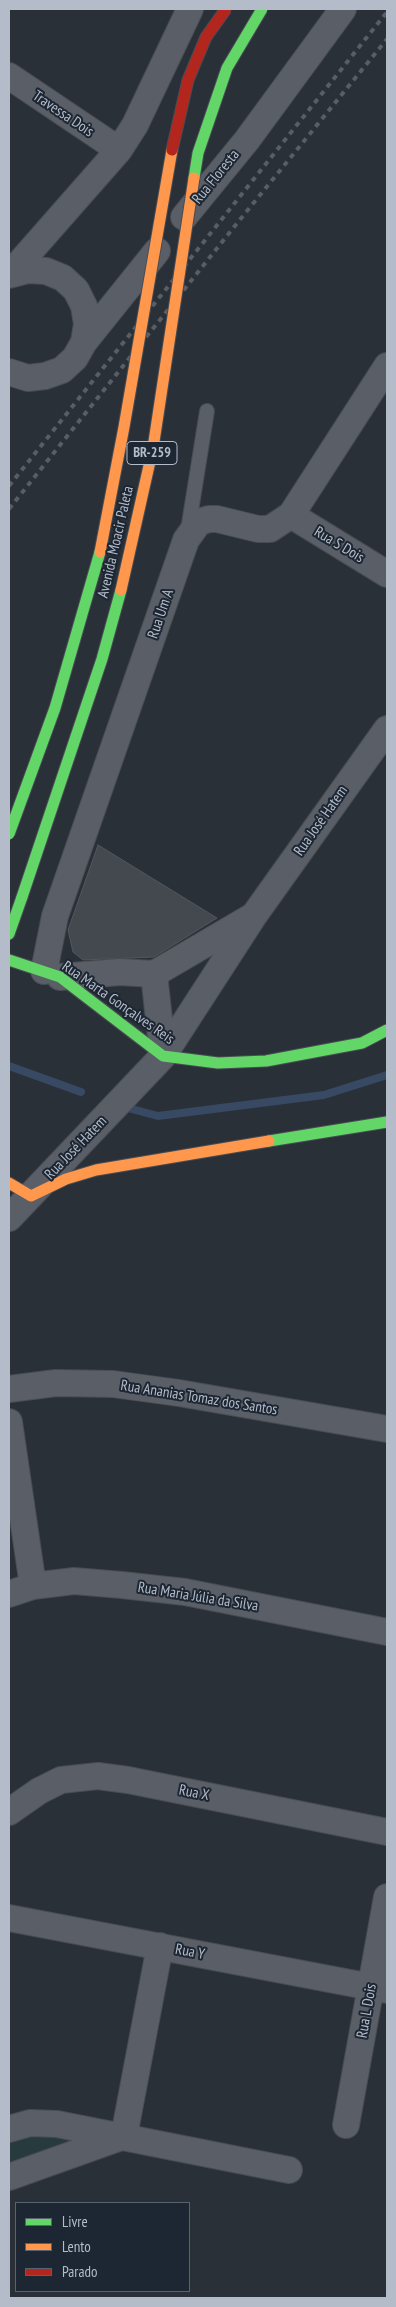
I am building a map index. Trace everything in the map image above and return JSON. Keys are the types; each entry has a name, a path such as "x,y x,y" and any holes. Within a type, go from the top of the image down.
{"main road":[{"name":"Avenida Moacir Paleta","path":"9,834 54,708 98,562 124,427 146,290 165,197 174,134 192,72 206,37 226,9"},
{"name":"Avenida Moacir Paleta","path":"9,934 102,660 125,576 154,448 198,153 226,68 262,9"},
{"name":"Rua Marta Gonçalves Reis","path":"9,960 52,974 163,1056 210,1062 266,1061 362,1043 387,1030"},
{"path":"20,1190 96,1170 387,1122"}],"street":[{"name":"Rua Floresta","path":"10,275 120,150 138,119 190,9"},
{"name":"Rua Floresta","path":"9,373 28,378 45,376 62,370 75,358 84,342 247,140 343,9"},
{"name":"Travessa Dois","path":"9,76 120,150"},
{"name":"Rua Floresta","path":"10,275 28,270 46,271 63,278 76,290 84,306 87,324 84,342"},
{"name":"Rua Um A","path":"52,974 55,916 186,540 199,522 209,519 217,519 258,529 270,529 291,515 387,366"},
{"name":"Rua S Dois","path":"291,515 387,574"},
{"name":"Rua José Hatem","path":"9,1218 20,1190 163,1056 255,914 387,728"},
{"name":"Rua José Hatem","path":"154,974 255,914"},
{"path":"52,974 120,972 154,974 163,1056"},
{"name":"Rua Ananias Tomaz dos Santos","path":"9,1389 56,1383 113,1384 179,1393 387,1429"},
{"path":"9,1422 33,1586"},
{"name":"Rua Maria Júlia da Silva","path":"9,1594 33,1586 74,1581 185,1592 387,1632"},
{"name":"Rua X","path":"9,1812 39,1791 61,1780 98,1776 128,1780 387,1832"},
{"name":"Rua L Dois","path":"346,2125 379,1989 387,1898"},
{"name":"Rua Y","path":"9,1918 379,1989"},
{"path":"124,2136 160,1946"},
{"path":"9,2129 30,2123 57,2124 289,2170"},
{"path":"9,2177 124,2136"}],"lane":[{"path":"186,540 207,411"}],"green space":[{"path":"9,2134 104,2136 9,2172"}],"building":[{"path":"98,845 217,918 154,957 83,960 73,952 68,930"}],"waterway":[{"path":"9,1066 81,1092"},
{"path":"128,1108 158,1116 324,1095 387,1075"}],"railway":[{"path":"9,486 387,12"},
{"path":"9,509 387,39"}],"traffic: fast":[{"path":"194,178 198,153 227,68 262,9"},
{"path":"9,834 55,708 100,552"},
{"path":"22,897 102,659 121,590"},
{"path":"9,934 22,897"},
{"path":"9,960 60,977 163,1056 218,1063 266,1061 362,1043 387,1030"},
{"path":"269,1141 387,1122"}],"traffic: slow":[{"path":"100,552 124,427 172,150"},
{"path":"121,590 153,448 194,178"},
{"path":"9,1183 31,1196 66,1179 96,1170 269,1141"}],"traffic: jam":[{"path":"172,150 188,80 206,37 226,9"}]}
